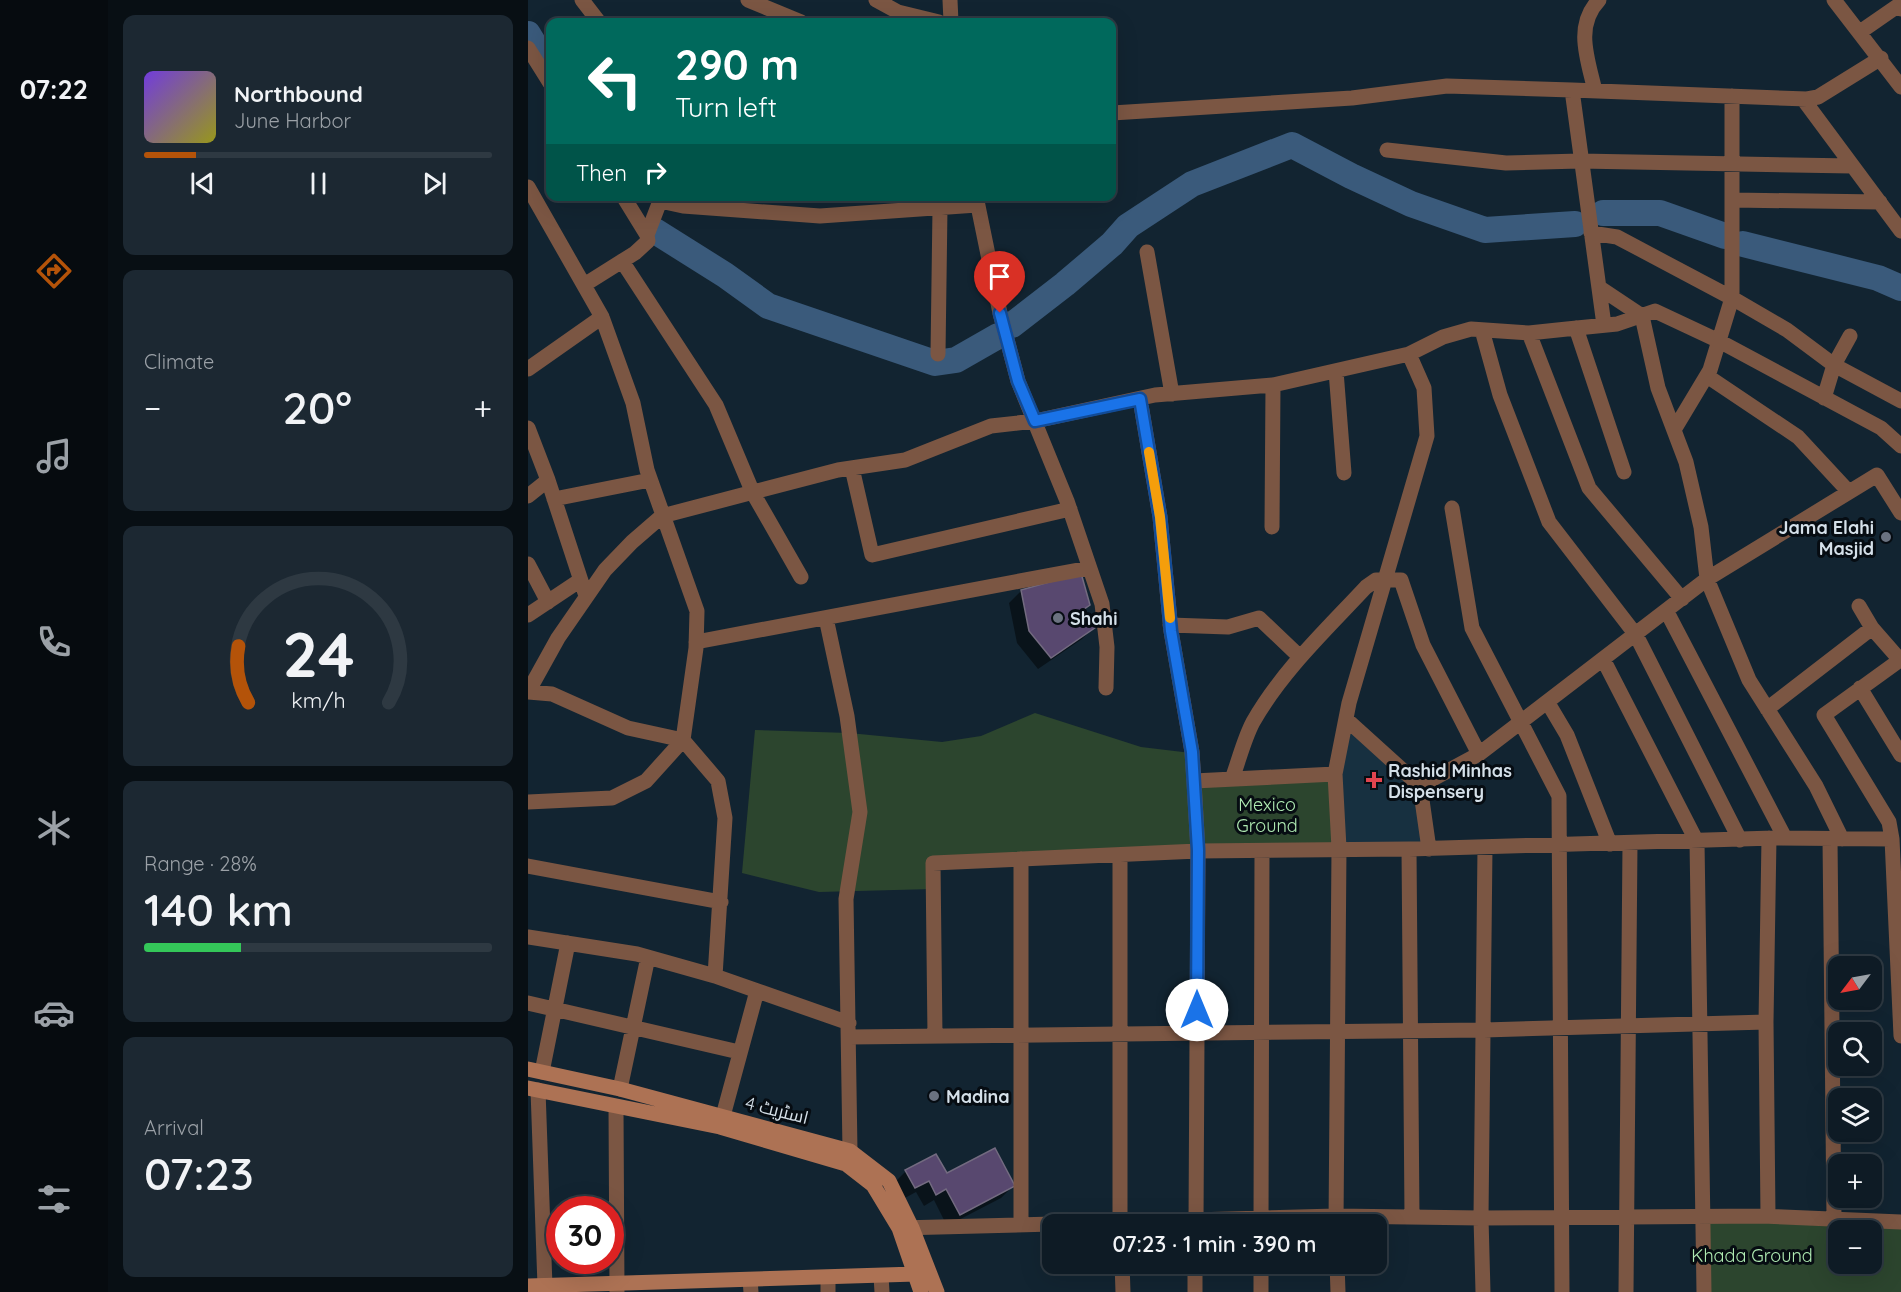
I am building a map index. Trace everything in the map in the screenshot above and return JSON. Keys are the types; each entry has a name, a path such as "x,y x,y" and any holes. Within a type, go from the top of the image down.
{"main road":[{"name":"اسٹریٹ 4","path":"535,1071 620,1089 850,1151 889,1181 906,1228 937,1292"},
{"name":"اسٹریٹ 4","path":"533,1089 616,1108 720,1127 846,1164 873,1185 906,1228 921,1292"},
{"path":"528,1286 617,1288 882,1284 916,1274"}],"street":[{"path":"582,0 596,18"},
{"path":"748,0 791,18"},
{"path":"876,0 898,12 923,18"},
{"path":"950,0 951,18"},
{"path":"1595,91 1587,56 1585,25 1589,11 1599,0"},
{"path":"1834,0 1881,58 1901,87"},
{"path":"1860,32 1899,5 1901,9"},
{"path":"528,48 546,77"},
{"path":"1116,113 1352,98 1447,86 1803,99 1818,97 1881,58"},
{"path":"1572,90 1580,161 1605,325"},
{"path":"1674,430 1707,376 1732,298 1732,96"},
{"path":"1803,99 1901,231"},
{"path":"1387,150 1506,163 1580,161 1852,166"},
{"path":"528,187 602,317 633,403 650,480 697,611 696,642 683,740 646,782 612,798 528,802"},
{"path":"1733,200 1880,202"},
{"path":"584,285 648,241 647,235 626,201"},
{"path":"647,235 660,201 683,206 820,216 940,208 976,201 1018,381 1070,509 1102,604 1107,647 1106,688"},
{"path":"938,354 940,208"},
{"path":"1591,233 1617,237 1732,298 1787,330 1834,365 1901,401"},
{"path":"1147,252 1172,394"},
{"path":"622,261 717,405 753,494 801,578"},
{"path":"1600,288 1642,316 1658,388 1686,462 1701,526 1707,579 1749,680 1816,786 1836,839 1834,1219"},
{"path":"715,976 725,818 718,781 683,740 628,728 552,694 528,692 558,638 586,596 625,549 662,516 852,468 905,460 991,426 1035,421 1172,394 1273,385 1409,354 1443,337 1471,329 1529,333 1605,325 1655,311 1719,341 1881,428 1901,446"},
{"path":"528,369 602,317"},
{"path":"1576,328 1624,472"},
{"path":"1482,330 1500,395 1549,522 1636,635 1740,840"},
{"path":"1529,333 1588,488 1682,599"},
{"path":"1824,398 1834,365 1850,336"},
{"path":"1336,1214 1339,848 1335,774 1346,719 1427,436 1424,388 1409,354"},
{"path":"1336,371 1344,472"},
{"path":"1707,376 1798,437 1849,492"},
{"path":"1272,527 1273,385"},
{"path":"1140,399 1160,517 1170,625 1192,752 1194,781 1198,850 1196,1214"},
{"path":"528,428 548,480 579,581 586,596"},
{"path":"852,468 872,555 1070,509"},
{"path":"1420,786 1479,754 1522,723 1707,579 1877,475 1901,513"},
{"path":"528,496 548,480"},
{"path":"554,499 650,480"},
{"path":"1452,508 1472,628 1559,796 1562,1292"},
{"path":"529,568 548,602"},
{"path":"696,642 1089,568"},
{"path":"1232,779 1252,724 1300,657 1366,587 1376,580 1401,580 1423,645 1479,754"},
{"path":"528,615 579,581"},
{"path":"1858,606 1872,628 1901,660 1824,715 1889,822 1898,931 1901,1036"},
{"path":"1666,612 1785,838"},
{"path":"826,618 847,716 860,812 846,899 850,1151"},
{"path":"1170,625 1228,627 1259,618 1300,657"},
{"path":"1767,709 1872,628"},
{"path":"1603,659 1697,842 1704,1292"},
{"path":"1860,688 1901,754"},
{"path":"1548,703 1567,735 1610,844"},
{"path":"1346,719 1420,786 1429,849"},
{"path":"1194,781 1335,774"},
{"path":"1768,1216 1766,1022 1769,838"},
{"path":"935,1036 933,863 1198,850 1429,849 1769,838 1892,839"},
{"path":"1626,1292 1630,844"},
{"path":"1483,1292 1481,1218 1485,847"},
{"path":"1408,849 1412,1217"},
{"path":"1261,1214 1262,851"},
{"path":"1120,855 1120,1214"},
{"path":"1020,1225 1021,859"},
{"path":"528,866 721,902"},
{"path":"528,937 648,957 715,976 849,1030 935,1036 1484,1030 1766,1022"},
{"path":"535,1071 554,1009 568,943"},
{"path":"620,1089 648,957"},
{"path":"723,1116 757,991"},
{"path":"528,1002 739,1052"},
{"path":"533,1089 545,1286"},
{"path":"616,1108 617,1288"},
{"path":"1387,1218 1768,1216 1901,1222"},
{"path":"906,1228 1042,1224"},
{"path":"1122,1274 1123,1292"},
{"path":"1195,1274 1195,1292"},
{"path":"1261,1274 1261,1292"},
{"path":"1337,1274 1338,1292"}],"shaded area":[{"name":"Rashid Minhas Dispensery","path":"1346,719 1420,786 1429,849 1340,848 1335,774"}],"green space":[{"path":"1035,713 1141,747 1191,753 1197,849 933,863 933,889 819,892 742,873 755,730 849,733 942,742 981,736"},
{"name":"Mexico Ground","path":"1335,777 1340,848 1198,850 1196,782"},
{"name":"Khada Ground","path":"1704,1218 1828,1222 1828,1274 1882,1274 1882,1223 1901,1224 1901,1292 1704,1292"}],"building":[{"name":"Shahi","path":"1081,573 1090,605 1083,610 1096,627 1051,658 1029,631 1021,590"},
{"path":"995,1148 1015,1186 960,1215 946,1189 936,1195 929,1181 915,1188 905,1170 936,1154 947,1173"}],"waterway":[{"path":"528,34 546,63"},
{"path":"1012,325 1112,244 1128,226 1192,184 1292,145 1411,204 1485,230 1575,224"},
{"path":"1603,213 1660,213 1725,236"},
{"path":"655,231 725,275 768,306 935,363 956,360 998,336"},
{"path":"1743,244 1878,278 1901,288"}],"slow traffic":[{"path":"1149,452 1160,517 1170,618"}],"place":[{"name":"Jama Elahi Masjid","path":"1886,537"},
{"name":"Shahi","path":"1058,618"},
{"name":"Rashid Minhas Dispensery","path":"1374,780"},
{"name":"Madina","path":"934,1096"}],"route":[{"path":"1000,313 1018,381 1035,421 1140,399 1160,517 1171,631 1192,752 1198,850 1197,1010"}]}
